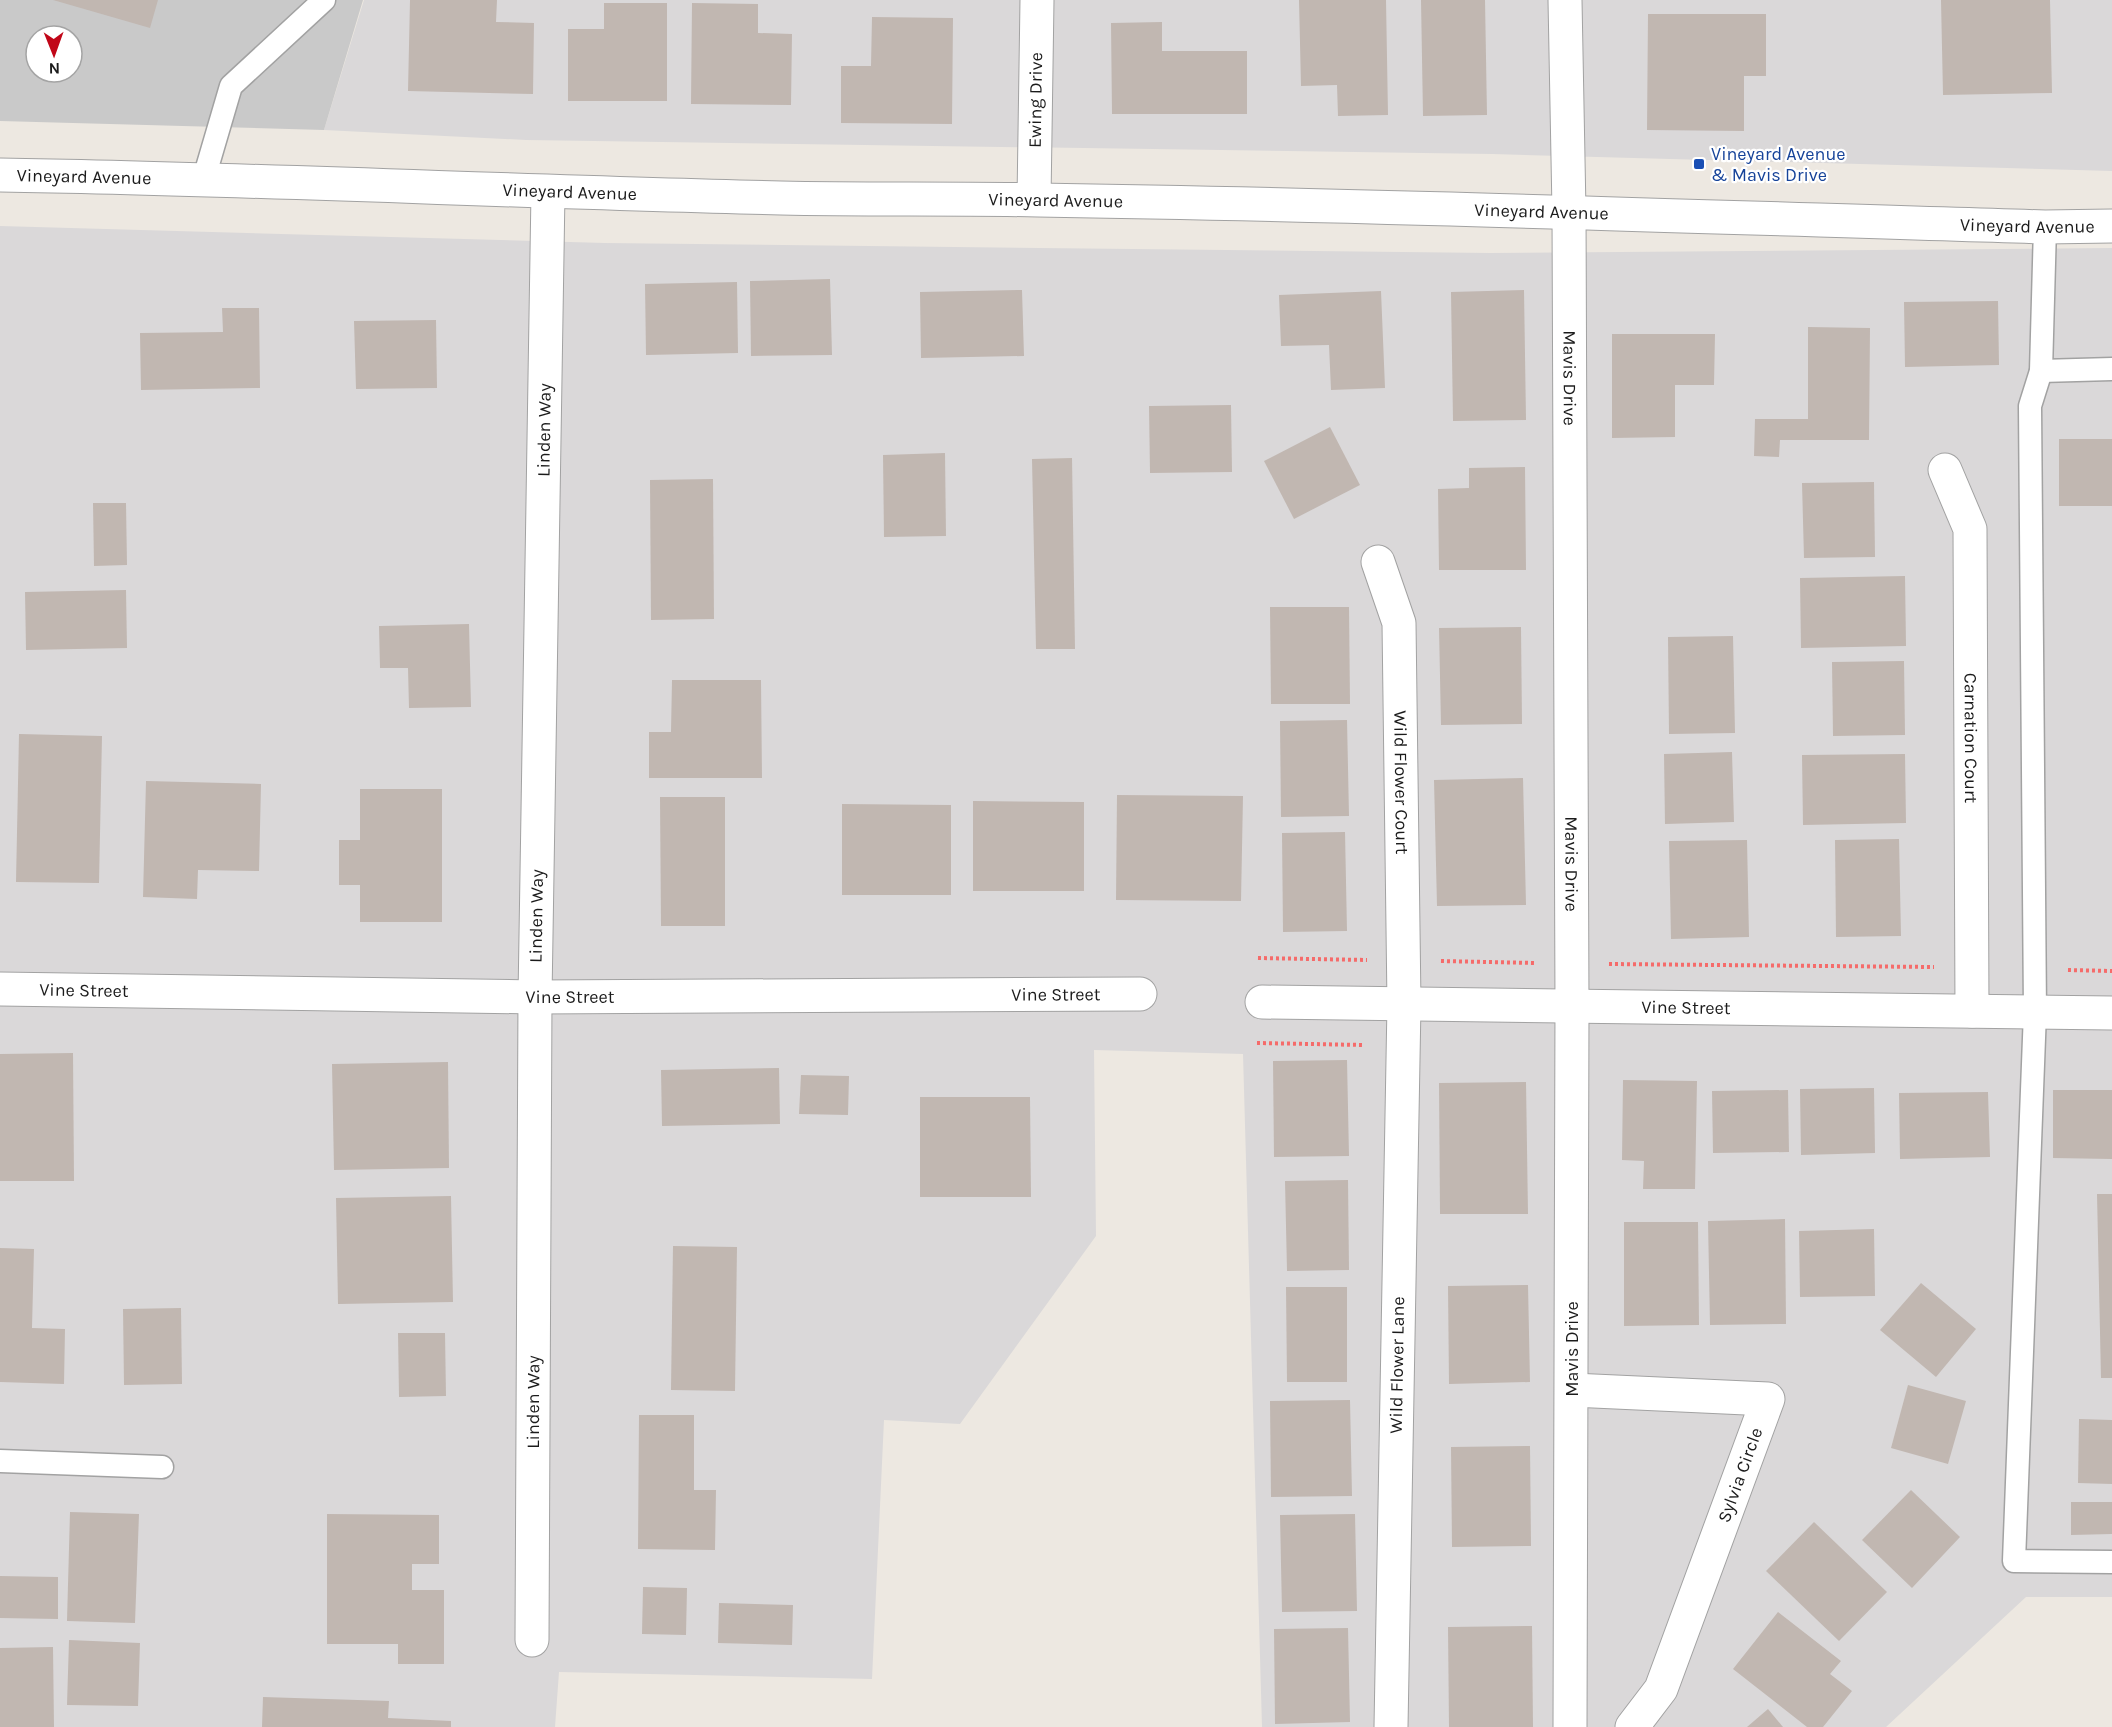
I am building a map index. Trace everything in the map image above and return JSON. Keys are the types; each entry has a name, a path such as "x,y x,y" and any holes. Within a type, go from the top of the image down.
{"street":[{"name":"Ewing Drive","path":"1034,200 1036,0"},
{"name":"Mavis Drive","path":"1565,0 1569,211 1572,1006 1570,1727"},
{"name":"Vineyard Avenue","path":"0,175 204,178 549,192 779,198 1034,200 1569,211 2045,227 2112,226"},
{"name":"Linden Way","path":"532,1640 535,997 549,192"},
{"name":"Carnation Court","path":"1946,470 1970,529 1972,1011"},
{"name":"Wild Flower Court","path":"1378,562 1399,623 1404,1004"},
{"name":"Vine Street","path":"0,989 535,997 1140,994"},
{"name":"Vine Street","path":"1262,1002 2112,1013"},
{"name":"Wild Flower Lane","path":"1391,1727 1404,1004"},
{"name":"Sylvia Circle","path":"1572,1390 1768,1399 1661,1689 1632,1727"}],"lane":[{"path":"204,178 231,86 323,1"},
{"path":"2045,227 2041,371 2030,406 2035,1012 2014,1561 2112,1562"},
{"path":"2041,371 2112,369"},
{"path":"0,1461 162,1467"}],"path":[{"path":"1258,958 1972,968"},
{"path":"2035,969 2112,971"}],"shaded area":[{"path":"0,0 363,0 324,130 0,121"},
{"path":"364,0 2112,0 2112,171 1492,154 526,140 324,130"},
{"path":"0,226 605,243 1490,253 2112,248 2112,1597 2026,1597 1886,1727 1262,1727 1243,1054 1094,1050 1096,1236 960,1424 884,1420 872,1679 559,1672 555,1727 0,1727"}],"building":[{"path":"53,0 158,0 150,28"},
{"path":"410,0 497,0 496,22 534,23 533,94 408,91"},
{"path":"1299,0 1386,0 1388,115 1338,116 1337,85 1301,86"},
{"path":"1421,0 1485,0 1487,115 1423,116"},
{"path":"1941,0 2050,0 2052,93 1943,95"},
{"path":"604,3 667,3 667,101 568,101 568,29 604,29"},
{"path":"692,3 758,4 758,33 792,34 791,105 691,104"},
{"path":"1648,14 1766,14 1766,76 1744,76 1744,131 1647,130"},
{"path":"872,17 953,18 952,124 841,123 841,66 871,66"},
{"path":"1162,22 1162,51 1247,51 1247,114 1112,114 1111,23"},
{"path":"830,279 832,355 751,356 750,281"},
{"path":"737,282 738,353 646,355 645,284"},
{"path":"1022,290 1024,356 921,358 920,292"},
{"path":"1524,290 1526,420 1453,421 1451,292"},
{"path":"1381,291 1385,388 1331,390 1329,345 1281,346 1279,295"},
{"path":"1998,301 1999,365 1905,367 1904,302"},
{"path":"222,308 259,308 260,388 141,390 140,333 223,332"},
{"path":"436,320 437,388 356,389 354,321"},
{"path":"1808,327 1870,328 1869,440 1780,440 1779,457 1754,456 1755,419 1808,419"},
{"path":"1612,334 1715,334 1714,385 1675,385 1675,437 1612,438"},
{"path":"1231,405 1232,472 1150,473 1149,406"},
{"path":"1330,427 1360,485 1294,519 1264,461"},
{"path":"2059,439 2112,439 2112,506 2059,506"},
{"path":"945,453 946,536 884,537 883,455"},
{"path":"1072,458 1075,649 1036,649 1032,459"},
{"path":"1525,467 1526,570 1439,570 1438,489 1469,488 1469,468"},
{"path":"713,479 714,619 651,620 650,480"},
{"path":"1874,482 1875,557 1804,558 1802,483"},
{"path":"93,503 126,503 127,565 94,566"},
{"path":"1905,576 1906,646 1801,648 1800,578"},
{"path":"126,590 127,648 26,650 25,592"},
{"path":"1270,607 1349,607 1350,704 1271,704"},
{"path":"469,624 471,707 409,708 408,668 380,668 379,626"},
{"path":"1521,627 1522,724 1441,725 1439,628"},
{"path":"1733,636 1735,733 1669,734 1668,637"},
{"path":"1904,661 1905,735 1833,736 1832,662"},
{"path":"672,680 761,680 762,778 649,778 649,732 671,732"},
{"path":"1347,720 1349,816 1281,817 1280,721"},
{"path":"19,734 102,736 99,883 16,882"},
{"path":"1732,752 1734,822 1665,824 1664,754"},
{"path":"1905,754 1906,823 1803,825 1802,755"},
{"path":"1523,778 1526,905 1437,906 1434,780"},
{"path":"146,781 261,784 259,871 198,870 197,899 143,897"},
{"path":"360,789 442,789 442,922 360,922 360,885 339,885 339,840 360,840"},
{"path":"1117,795 1243,796 1241,901 1116,900"},
{"path":"660,797 725,797 725,926 661,926"},
{"path":"973,801 1084,802 1084,891 973,891"},
{"path":"842,804 951,805 951,895 842,895"},
{"path":"1345,832 1347,931 1283,932 1282,833"},
{"path":"1899,839 1901,936 1836,937 1835,840"},
{"path":"1747,840 1749,937 1671,939 1669,841"},
{"path":"73,1053 74,1181 0,1181 0,1054"},
{"path":"1347,1060 1349,1156 1274,1157 1273,1061"},
{"path":"448,1062 449,1168 334,1170 332,1064"},
{"path":"779,1068 780,1124 662,1126 661,1070"},
{"path":"801,1075 849,1076 848,1115 799,1114"},
{"path":"1623,1080 1697,1081 1695,1189 1643,1189 1644,1161 1622,1160"},
{"path":"1526,1082 1528,1214 1440,1214 1439,1083"},
{"path":"1874,1088 1875,1153 1801,1155 1800,1089"},
{"path":"1788,1090 1789,1152 1713,1153 1712,1091"},
{"path":"2053,1090 2112,1090 2112,1159 2053,1158"},
{"path":"1988,1092 1990,1157 1900,1159 1899,1093"},
{"path":"920,1097 1030,1097 1031,1197 920,1197"},
{"path":"1348,1180 1349,1270 1287,1271 1285,1181"},
{"path":"2097,1194 2112,1194 2112,1378 2101,1378"},
{"path":"451,1196 453,1302 338,1304 336,1198"},
{"path":"1785,1219 1786,1324 1710,1325 1708,1221"},
{"path":"1624,1222 1698,1222 1699,1325 1624,1326"},
{"path":"1874,1229 1875,1296 1800,1297 1799,1231"},
{"path":"673,1246 737,1247 735,1391 671,1390"},
{"path":"0,1248 34,1249 32,1328 65,1329 64,1384 0,1382"},
{"path":"1921,1283 1976,1329 1936,1377 1880,1330"},
{"path":"1528,1285 1530,1382 1449,1384 1448,1286"},
{"path":"1286,1287 1347,1287 1347,1382 1287,1382"},
{"path":"181,1308 182,1384 124,1385 123,1309"},
{"path":"398,1333 445,1333 446,1396 399,1397"},
{"path":"1908,1385 1966,1401 1948,1464 1891,1448"},
{"path":"1350,1400 1352,1496 1271,1497 1270,1401"},
{"path":"639,1415 694,1415 694,1490 716,1490 715,1550 638,1549"},
{"path":"2079,1419 2112,1420 2112,1484 2078,1483"},
{"path":"1530,1446 1531,1546 1452,1547 1451,1447"},
{"path":"1911,1490 1960,1537 1912,1588 1862,1540"},
{"path":"2071,1502 2112,1502 2112,1534 2071,1535"},
{"path":"70,1512 139,1514 135,1623 67,1621"},
{"path":"327,1514 439,1515 439,1564 412,1564 412,1590 444,1590 444,1664 398,1664 398,1644 327,1644"},
{"path":"1355,1514 1357,1611 1282,1612 1280,1515"},
{"path":"1814,1522 1887,1592 1839,1641 1766,1571"},
{"path":"0,1576 58,1577 58,1619 0,1618"},
{"path":"643,1587 687,1588 686,1635 642,1634"},
{"path":"719,1603 793,1605 792,1645 718,1643"},
{"path":"1778,1612 1841,1661 1830,1674 1852,1691 1823,1727 1807,1727 1733,1669"},
{"path":"1532,1626 1533,1727 1449,1727 1448,1627"},
{"path":"1348,1628 1350,1722 1275,1724 1274,1629"},
{"path":"69,1640 140,1643 138,1706 67,1705"},
{"path":"53,1647 54,1727 0,1727 0,1648"},
{"path":"263,1697 389,1701 388,1718 451,1721 451,1727 262,1727"},
{"path":"1768,1709 1783,1727 1747,1727"}],"place":[{"name":"Vineyard Avenue & Mavis Drive","path":"1699,164"}]}
